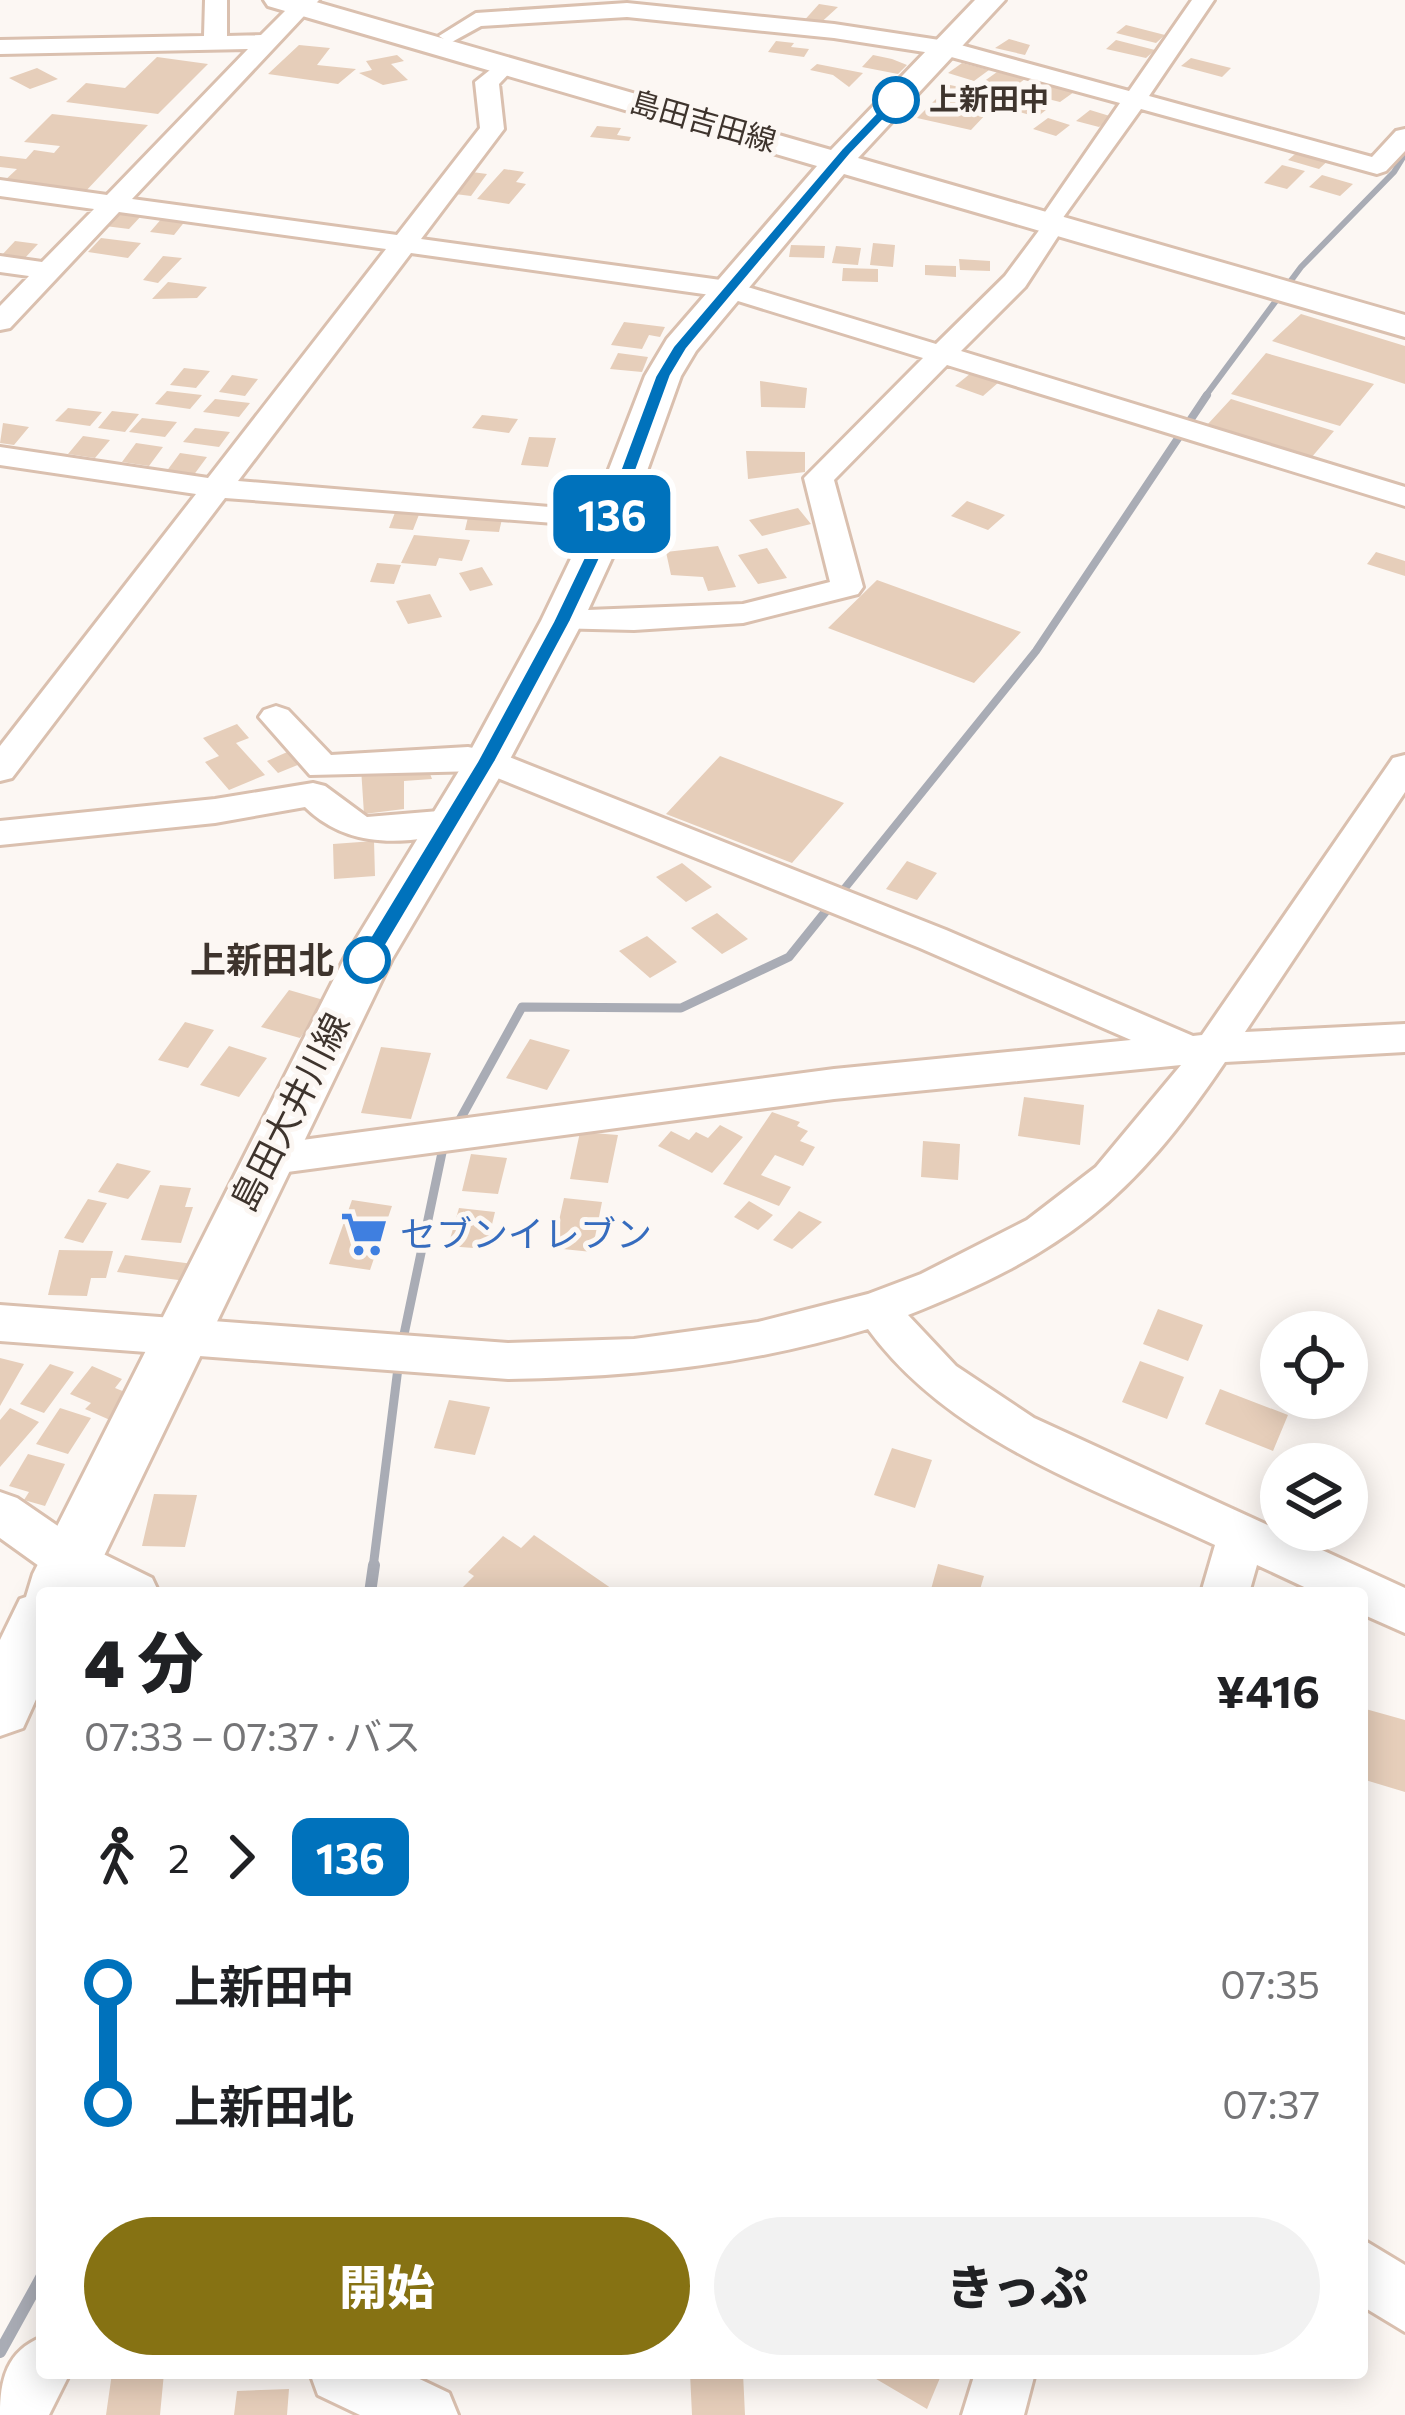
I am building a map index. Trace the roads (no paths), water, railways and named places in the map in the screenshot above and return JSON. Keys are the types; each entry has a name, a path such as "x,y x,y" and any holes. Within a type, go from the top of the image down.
{"main road":[{"name":"島田大井川線","path":"62,1577 368,958 487,761 562,621 609,521 663,376 728,290 842,156 992,0"},
{"name":"島田吉田線","path":"302,2 450,36 1405,326"},
{"name":"島田吉田線","path":"302,2 505,65 842,156"},
{"name":"島田吉田線","path":"1056,218 1405,310"},
{"path":"0,1706 36,1631"}],"street":[{"path":"215,43 216,0"},
{"path":"562,621 652,620 800,607 847,587 819,478 1015,281 1203,0"},
{"path":"0,322 271,42 302,2"},
{"path":"450,36 476,20 563,6 841,24 1377,166 1405,136"},
{"path":"0,47 271,42"},
{"path":"0,770 492,129 487,82 505,65"},
{"path":"0,188 728,290 1405,497"},
{"path":"0,264 49,271"},
{"path":"0,456 216,488 609,521"},
{"path":"276,717 322,767 468,758 487,761 1201,1047"},
{"path":"0,1322 508,1361 589,1362 748,1345 878,1309 982,1264 1086,1200 1141,1144 1201,1047 1405,766"},
{"path":"0,833 214,811 298,793 313,794 338,822 356,830 451,822"},
{"path":"265,1160 851,1081 1201,1047 1405,1038"},
{"path":"878,1309 928,1372 967,1402 1018,1431 1354,1587"},
{"path":"0,1512 62,1577 108,1587"},
{"path":"1227,1587 1242,1534"},
{"path":"1368,1594 1405,1611"},
{"path":"1368,2274 1405,2302"},
{"path":"15,2415 36,2378"},
{"path":"352,2379 427,2415"},
{"path":"993,2415 1003,2379"}],"waterway":[{"path":"1204,398 1301,267 1394,172 1405,154"},
{"path":"828,909 1036,651 1207,395"},
{"path":"457,1125 522,1007 681,1008 789,957 830,906"},
{"path":"402,1344 444,1143"},
{"path":"373,1568 399,1360"},
{"path":"371,1587 374,1565"},
{"path":"0,2352 36,2287"}],"place":[{"name":"上新田中","path":"896,100"},
{"name":"上新田北","path":"367,960"},
{"name":"セブンイレブン","path":"364,1234"}]}
